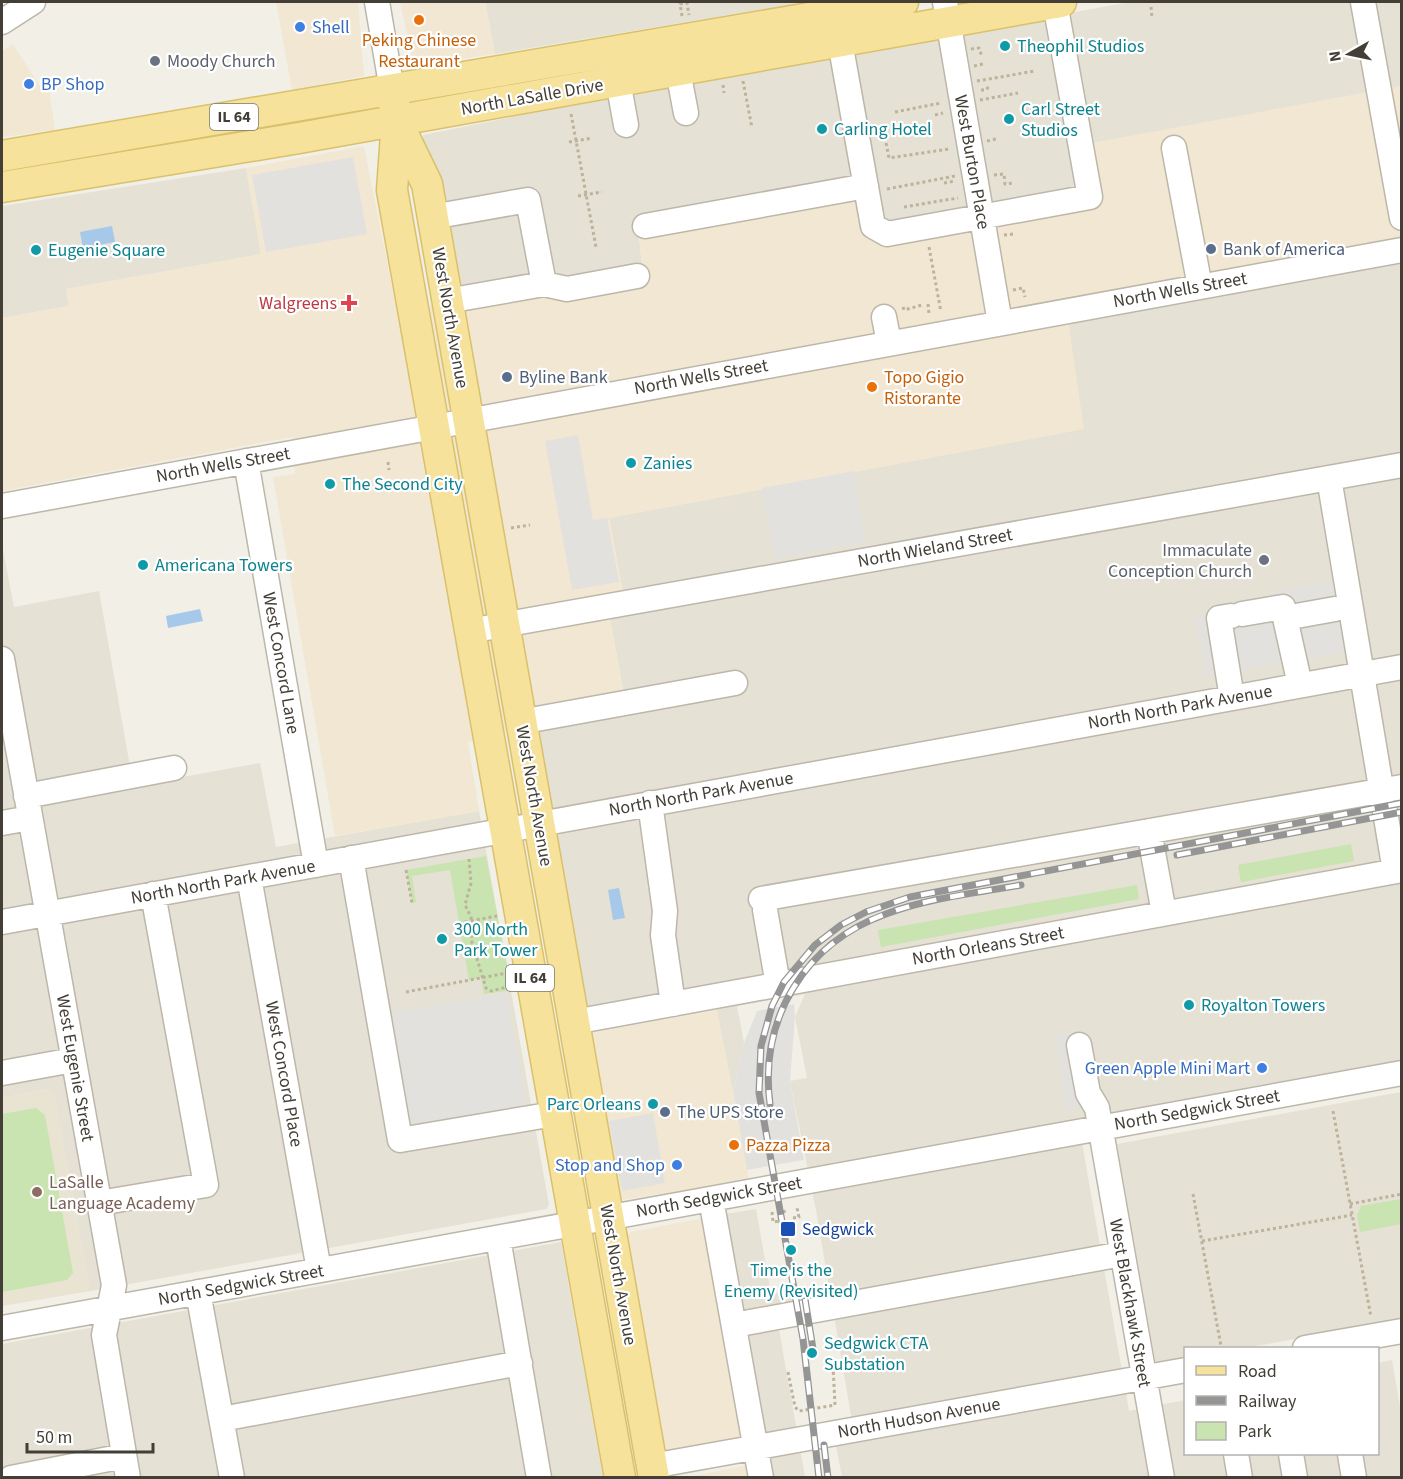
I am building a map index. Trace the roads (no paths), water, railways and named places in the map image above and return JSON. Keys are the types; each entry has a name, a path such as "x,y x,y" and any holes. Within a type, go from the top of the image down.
{"main road":[{"name":"North LaSalle Drive","path":"2,156 903,2"},
{"name":"North LaSalle Drive","path":"2,187 397,121 840,42 947,12 1058,2"},
{"name":"West North Avenue","path":"392,90 397,121 392,190 617,1477"},
{"name":"West North Avenue","path":"397,121 427,184 653,1472"}],"street":[{"path":"2,22 33,2"},
{"name":"West North Avenue","path":"377,2 392,90"},
{"path":"840,42 876,188 873,226 887,234 926,227 1090,196 1058,2"},
{"path":"1363,2 1390,91 1401,218"},
{"name":"West Burton Place","path":"947,12 1000,323"},
{"path":"678,71 686,113"},
{"path":"618,81 626,125"},
{"path":"1174,148 1200,287"},
{"path":"645,226 876,188"},
{"path":"432,217 528,200 544,284"},
{"name":"North Wells Street","path":"2,506 1401,250"},
{"path":"447,301 544,284 567,289 637,276"},
{"path":"895,342 909,310"},
{"name":"West Concord Lane","path":"246,461 316,865"},
{"name":"North Wieland Street","path":"469,631 1401,465"},
{"path":"1329,478 1363,674 1392,789 1398,870"},
{"path":"1230,686 1219,618 1283,607 1300,685"},
{"path":"1286,618 1335,609"},
{"name":"West Eugenie Street","path":"2,659 7,720 28,807 114,1285 104,1335 126,1467"},
{"name":"North North Park Avenue","path":"2,922 650,803 1230,686 1300,685 1401,667"},
{"path":"520,722 735,683"},
{"path":"2,824 28,807 174,768"},
{"path":"778,985 763,904 1149,831 1392,789"},
{"path":"650,803 665,911 663,935 673,1004"},
{"path":"1149,831 1164,914"},
{"path":"351,858 400,1140 554,1114"},
{"name":"North Orleans Street","path":"574,1022 1398,870"},
{"name":"West Concord Place","path":"249,877 319,1270"},
{"path":"99,1203 206,1185 153,894"},
{"name":"West Blackhawk Street","path":"1079,1045 1088,1093 1097,1108 1162,1478"},
{"path":"2,1073 73,1060"},
{"name":"North Sedgwick Street","path":"2,1328 1401,1072"},
{"path":"711,1199 761,1478"},
{"path":"498,1238 539,1478"},
{"path":"734,1326 1122,1254"},
{"path":"198,1292 232,1478"},
{"path":"1311,1347 1401,1331"},
{"path":"222,1419 520,1363"},
{"name":"North Hudson Avenue","path":"653,1472 756,1447 1184,1370"},
{"path":"1236,1455 1240,1478"},
{"path":"1291,1455 1296,1478"},
{"path":"1350,1455 1354,1478"},
{"path":"12,1478 126,1467"}],"water":[{"path":"112,226 115,242 83,248 80,232"},
{"path":"200,609 203,621 168,628 166,616"},
{"path":"619,888 625,918 613,920 608,890"}],"railway":[{"path":"819,1478 803,1339 759,1093 761,1046 772,1006 784,982 815,945 841,925 866,912 910,897 1402,803"},
{"path":"1177,855 1402,812"},
{"path":"770,1104 769,1072 772,1042 781,1014 794,988 811,964 832,944 857,927 902,908 1021,885"},
{"path":"805,1299 813,1349"},
{"path":"824,1445 828,1478"}],"place":[{"name":"Peking Chinese Restaurant","path":"419,20"},
{"name":"Shell","path":"300,27"},
{"name":"Theophil Studios","path":"1005,46"},
{"name":"Moody Church","path":"155,61"},
{"name":"BP Shop","path":"29,84"},
{"name":"Carl Street Studios","path":"1009,119"},
{"name":"Carling Hotel","path":"822,129"},
{"name":"Bank of America","path":"1211,249"},
{"name":"Eugenie Square","path":"36,250"},
{"name":"Walgreens","path":"349,303"},
{"name":"Byline Bank","path":"507,377"},
{"name":"Topo Gigio Ristorante","path":"872,387"},
{"name":"Zanies","path":"631,463"},
{"name":"The Second City","path":"330,484"},
{"name":"Immaculate Conception Church","path":"1264,560"},
{"name":"Americana Towers","path":"143,565"},
{"name":"300 North Park Tower","path":"442,939"},
{"name":"Royalton Towers","path":"1189,1005"},
{"name":"Green Apple Mini Mart","path":"1262,1068"},
{"name":"Parc Orleans","path":"653,1104"},
{"name":"The UPS Store","path":"665,1112"},
{"name":"Pazza Pizza","path":"734,1145"},
{"name":"Stop and Shop","path":"677,1165"},
{"name":"LaSalle Language Academy","path":"37,1192"},
{"name":"Sedgwick","path":"788,1229"},
{"name":"Time is the Enemy (Revisited)","path":"791,1250"},
{"name":"Sedgwick CTA Substation","path":"812,1353"}]}
